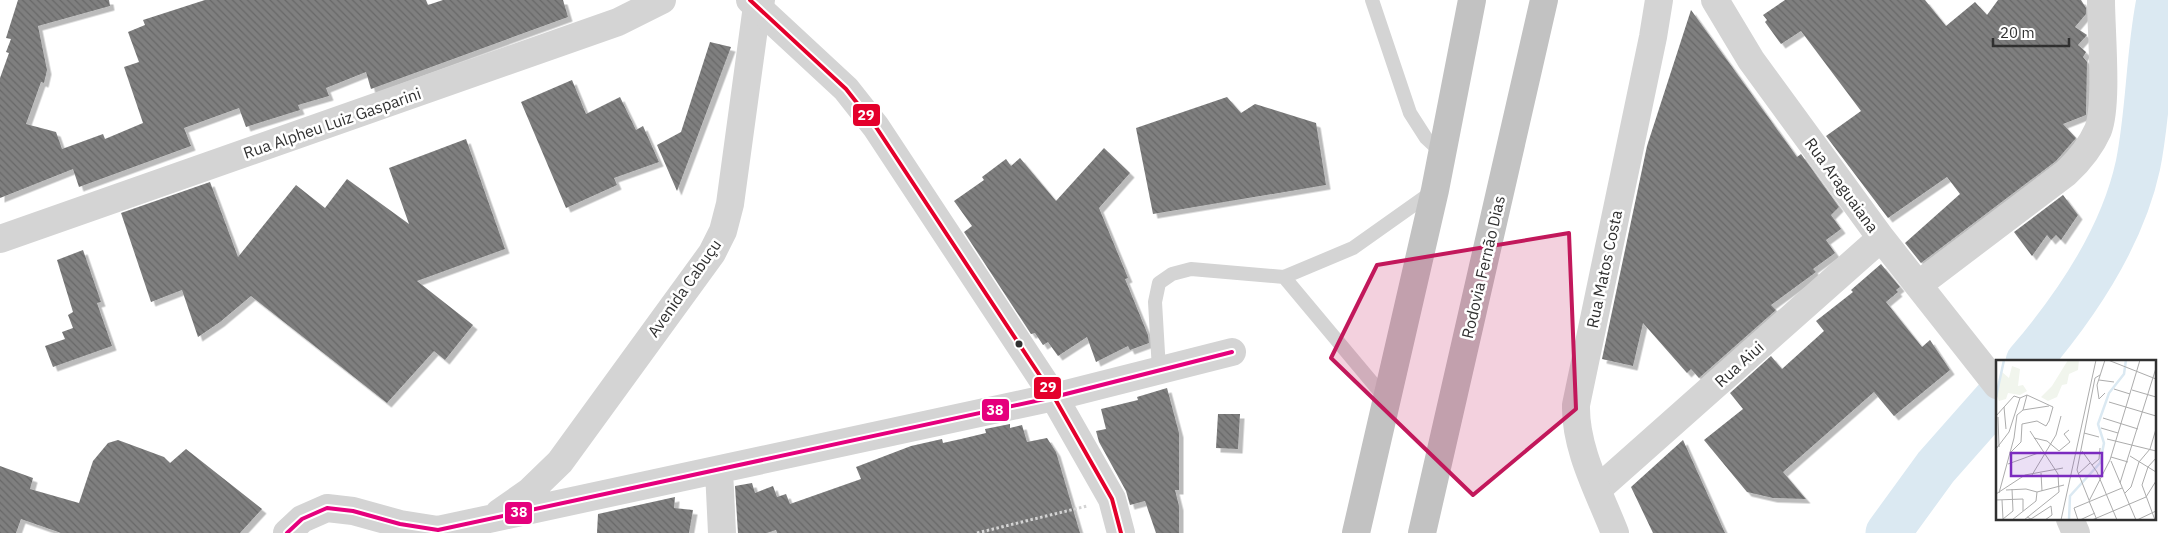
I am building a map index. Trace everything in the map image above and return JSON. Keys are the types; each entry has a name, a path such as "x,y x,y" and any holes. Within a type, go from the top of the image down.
{"highway":[{"path":"1356,533 1435,190 1472,0"},
{"name":"Rodovia Fernão Dias","path":"1422,533 1544,0"}],"street":[{"name":"Rua Alpheu Luiz Gasparini","path":"0,239 618,22 662,0"},
{"name":"Rua Matos Costa","path":"1615,533 1575,425 1576,405 1653,37 1659,0"},
{"name":"Rua Araguaiana","path":"1715,0 1750,60 1881,238 1996,384"},
{"path":"1918,285 2066,173 2082,158 2091,144 2098,128 2102,106 2101,0"},
{"path":"756,2 846,89 876,127 1054,397 1112,499 1121,533"},
{"name":"Avenida Cabuçu","path":"490,520 529,492 560,462 712,252 723,231 730,204 756,2"},
{"name":"Rua Aiui","path":"1598,489 1881,238"},
{"path":"287,533 302,519 327,508 354,511 400,524 438,530 1054,397 1232,352"},
{"path":"719,470 722,533"},
{"path":"2070,520 2076,533"}],"lane":[{"path":"1372,0 1410,113 1426,138 1442,153"},
{"path":"1159,370 1155,302 1159,283 1172,274 1192,269 1284,276 1353,248 1435,190"},
{"path":"1284,276 1387,400"}],"path":[{"path":"976,533 1112,499"}],"highlighted area":[{"path":"1569,233 1576,409 1473,495 1331,358 1377,265"}],"building":[{"path":"18,0 109,0 110,6 38,26 47,70 44,83 41,82 26,124 56,132 62,149 103,134 105,139 143,123 124,67 139,62 128,32 145,25 143,20 205,0 426,0 428,5 443,0 563,0 568,17 371,89 366,72 326,88 329,96 298,105 300,110 246,127 239,108 184,128 191,146 79,187 73,169 0,198 0,78 9,53 6,52 11,39 6,38"},
{"path":"1785,0 1925,0 1946,26 1975,2 1987,15 1998,0 2081,0 2086,8 2086,14 2075,27 2087,35 2078,45 2086,52 2083,57 2087,62 2086,115 2063,124 2076,138 2056,161 1921,263 1905,243 1960,194 1947,177 1888,218 1826,136 1861,111 1801,31 1781,44 1765,22 1767,20 1763,15"},
{"path":"1691,10 1797,157 1801,154 1839,207 1831,215 1841,229 1826,240 1835,253 1813,269 1816,272 1771,305 1776,310 1699,378 1691,369 1687,373 1643,323 1633,366 1602,359 1647,146"},
{"path":"710,42 731,47 677,191 657,145 681,132"},
{"path":"572,80 586,114 620,97 636,130 643,126 659,162 614,178 617,185 566,208 521,102"},
{"path":"1227,97 1241,113 1255,104 1316,123 1326,185 1153,214 1136,128"},
{"path":"466,139 505,249 417,281 473,325 445,360 434,351 387,403 251,296 220,322 198,337 182,290 151,302 121,213 210,182 238,257 296,185 325,208 347,179 409,224 389,168"},
{"path":"1104,148 1130,173 1099,208 1128,278 1125,279 1148,335 1149,343 1130,350 1128,346 1096,362 1087,337 1058,356 1048,342 1043,345 1035,333 1031,334 964,232 972,226 954,201 984,180 982,177 1006,159 1011,166 1020,158 1056,201"},
{"path":"2063,195 2078,215 2061,240 2056,235 2051,240 2047,235 2032,256 2014,232"},
{"path":"83,250 101,302 97,303 112,346 53,367 45,346 65,339 62,332 73,328 68,315 73,312 57,260"},
{"path":"1881,264 1900,287 1896,290 1898,292 1886,302 1922,347 1930,340 1950,370 1894,416 1874,392 1783,472 1806,499 1773,498 1747,492 1704,440 1743,409 1730,393 1771,356 1782,369 1824,331 1816,321 1853,292 1851,290"},
{"path":"1167,388 1179,433 1179,490 1175,490 1179,506 1179,533 1156,533 1145,501 1130,505 1126,491 1099,442 1096,431 1106,429 1101,409 1138,400 1137,397"},
{"path":"1218,414 1240,414 1238,449 1216,448"},
{"path":"1010,424 1010,428 1022,425 1027,442 1047,438 1056,452 1080,533 777,533 776,530 767,533 738,533 735,486 752,483 755,493 773,486 777,497 786,494 790,504 861,479 856,467 911,446 942,439 943,443 961,439 986,433 985,429"},
{"path":"118,440 164,457 170,463 186,449 262,509 240,533 61,533 21,519 16,533 0,533 0,466 33,478 30,489 79,503 93,461 108,443"},
{"path":"1683,440 1725,533 1653,533 1631,487"},
{"path":"675,497 674,508 693,510 689,533 597,533 598,514"}],"waterway":[{"path":"2030,360 2080,295 2109,245 2131,192 2142,145 2155,20 2159,0"},
{"path":"1888,533 1936,467 1996,399"}],"transit line":[{"name":"29","path":"750,0 846,89 876,127 1054,397 1112,499 1121,533"},
{"name":"38","path":"287,533 302,519 327,508 353,511 400,524 438,530 1054,397 1232,352"}]}
